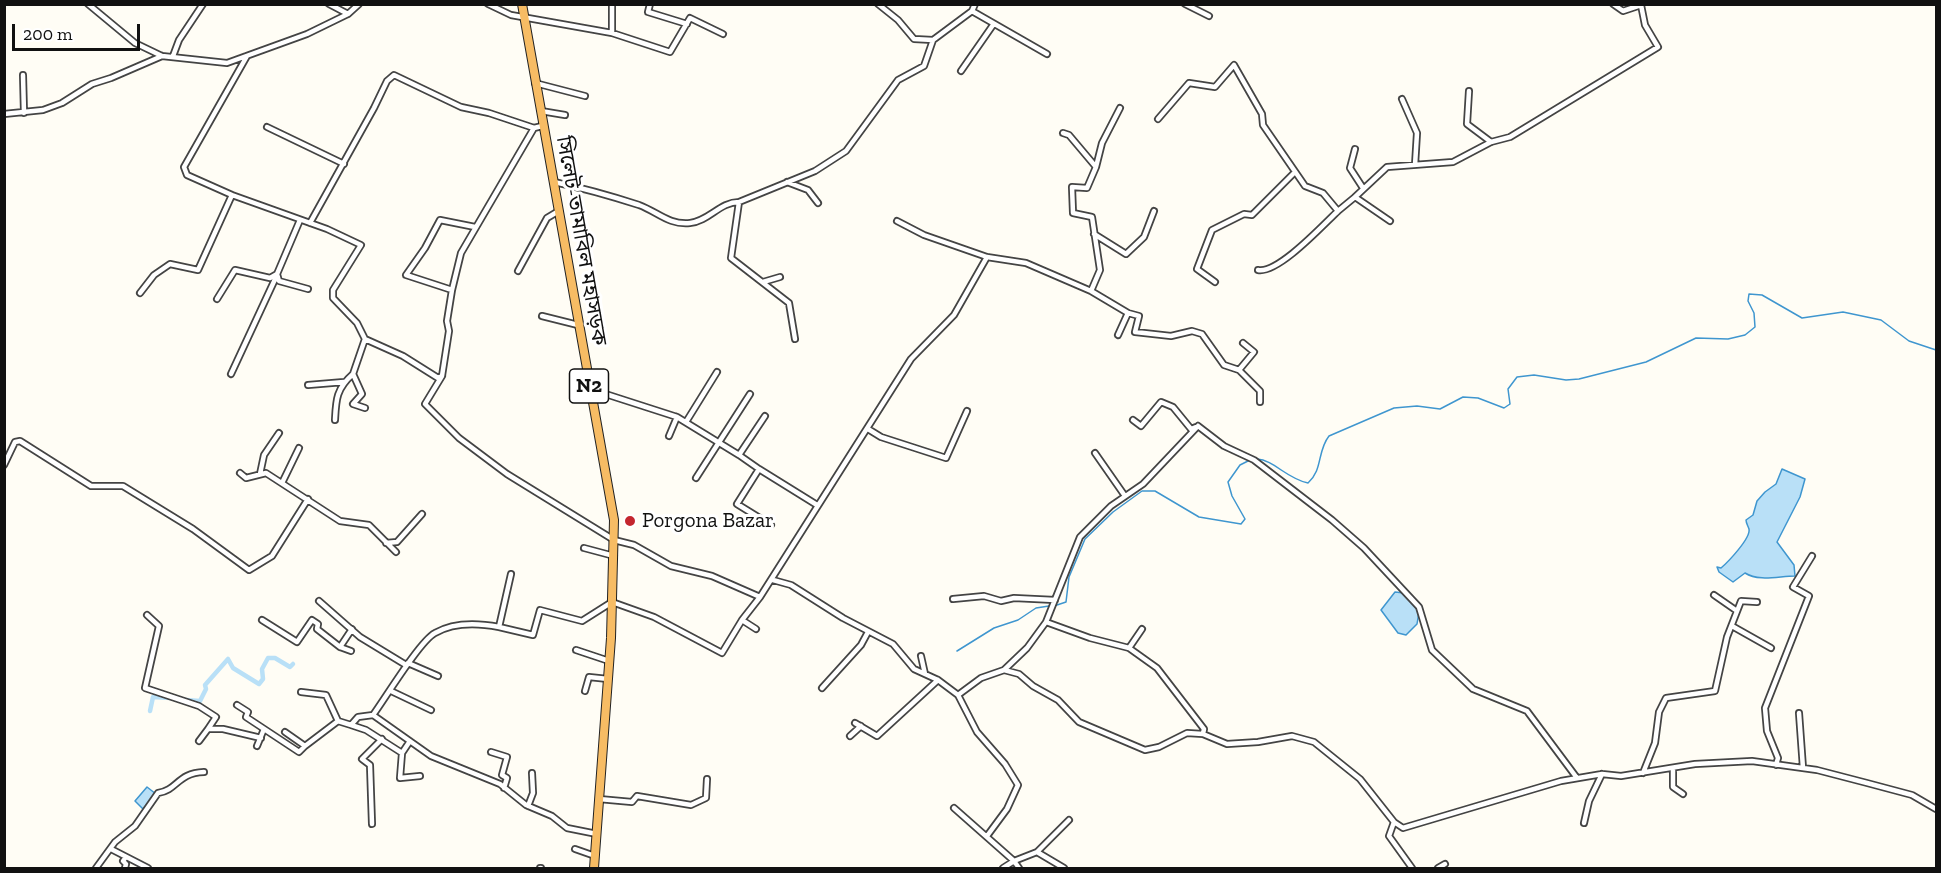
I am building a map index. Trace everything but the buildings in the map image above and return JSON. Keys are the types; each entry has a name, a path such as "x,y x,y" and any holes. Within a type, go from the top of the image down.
{"highway":[{"name":"সিলেট-তামাবিল মহাসড়ক","path":"522,4 540,111 538,127 552,181 614,520 609,662 600,796"},
{"name":"N2","path":"594,868 600,796"}],"street":[{"path":"88,4 120,32 162,56"},
{"path":"173,56 179,40 203,4"},
{"path":"329,4 348,14"},
{"path":"4,114 43,110 62,103 92,84 162,56 227,63 308,34 348,14 359,4"},
{"path":"488,4 511,15 612,33 670,52 690,18 723,34"},
{"path":"612,4 612,33"},
{"path":"650,4 648,12 687,24"},
{"path":"878,4 898,20 914,39 933,40"},
{"path":"552,181 642,206 669,222 691,223 706,218 729,202 739,202 815,171 846,151 898,80 924,66 933,40 972,11 975,4"},
{"path":"1185,4 1209,16"},
{"path":"1258,270 1263,271 1278,264 1387,167 1453,162 1491,142 1510,137 1658,47 1645,25 1641,5 1623,11 1613,4"},
{"path":"972,11 1047,54"},
{"path":"961,71 993,25"},
{"path":"248,56 184,167 187,175 361,245 332,294 357,323 365,339 403,356 438,378 442,376"},
{"path":"1158,120 1189,83 1215,87 1234,65 1262,114 1263,125 1295,172 1305,186 1323,193 1338,211"},
{"path":"23,75 24,113"},
{"path":"310,223 387,81 394,75 461,107 538,127 461,253 447,321 448,341 442,376 425,404 459,438 507,474 614,540 634,545 671,566 711,576 760,597"},
{"path":"535,83 585,96"},
{"path":"1468,91 1467,124 1491,142"},
{"path":"1402,99 1417,133 1415,165"},
{"path":"1091,291 1100,270 1092,217 1073,213 1072,187 1087,188 1096,167 1102,143 1120,108"},
{"path":"540,111 565,115"},
{"path":"267,127 344,164"},
{"path":"1063,133 1069,135 1096,167"},
{"path":"1355,149 1350,168 1363,188"},
{"path":"1215,282 1197,269 1212,230 1244,214 1252,214 1295,172"},
{"path":"787,182 808,190 818,204"},
{"path":"140,293 154,275 170,264 198,270 232,195"},
{"path":"1355,197 1390,221"},
{"path":"739,202 731,258 789,303 795,339"},
{"path":"1094,234 1126,254 1144,237 1154,211"},
{"path":"518,271 547,218 557,212"},
{"path":"231,374 252,335 300,220"},
{"path":"452,290 406,275 425,248 440,220 475,227"},
{"path":"897,221 924,235 987,256 1026,263 1091,291 1128,313 1139,316 1136,332 1171,336 1192,331 1202,334 1224,365 1239,370 1260,391 1260,402"},
{"path":"209,248 216,253"},
{"path":"373,715 407,664 434,633 472,622 533,635 540,610 582,621 612,602 654,617 723,653 742,621 773,580 816,505 868,429 911,359 954,315 987,256"},
{"path":"217,299 235,270 270,278 277,274"},
{"path":"277,274 279,281 308,288"},
{"path":"763,282 780,277"},
{"path":"1118,335 1128,313"},
{"path":"542,316 578,325"},
{"path":"335,420 333,408 344,382 353,374 365,339"},
{"path":"1239,370 1254,352 1243,343"},
{"path":"686,422 717,372"},
{"path":"353,374 362,394 353,404 365,408"},
{"path":"308,385 344,382"},
{"path":"590,388 677,417 816,505"},
{"path":"696,478 750,394"},
{"path":"1133,420 1141,426 1161,402 1173,407 1191,429 1198,426"},
{"path":"868,429 881,437 946,458 967,411"},
{"path":"739,455 765,416"},
{"path":"669,436 677,417"},
{"path":"958,695 981,678 1004,670 1028,648 1046,622 1080,537 1111,506 1143,484 1198,426"},
{"path":"1198,426 1224,446 1254,460 1332,520 1364,548 1419,607 1432,650 1473,689 1527,711 1577,778"},
{"path":"260,474 264,455 279,433"},
{"path":"4,465 15,442 20,441 91,486 123,486 193,529 249,570 272,556 308,499"},
{"path":"282,483 299,448"},
{"path":"1095,453 1125,496"},
{"path":"759,469 737,504 771,525"},
{"path":"240,473 246,478 266,472 340,521 369,525 396,552"},
{"path":"386,543 397,542 422,514"},
{"path":"584,548 614,556"},
{"path":"1776,765 1778,758 1767,731 1765,708 1809,596 1793,587 1812,556"},
{"path":"499,627 511,574"},
{"path":"773,580 790,585 868,632 893,644 914,669 938,680 958,695 977,732 1005,764 1018,785 1007,809 987,836"},
{"path":"1714,595 1737,611"},
{"path":"953,599 984,596 1001,602 1014,598 1055,600"},
{"path":"319,601 384,653 438,676"},
{"path":"1643,773 1655,743 1659,712 1666,698 1715,691 1741,601 1757,602"},
{"path":"147,615 159,626 145,688 199,706 216,717 200,741"},
{"path":"262,620 297,642 312,620 318,624 317,629 340,647 351,651"},
{"path":"742,621 756,629"},
{"path":"1046,622 1090,638 1129,648 1157,668 1204,729 1203,734"},
{"path":"1732,626 1771,648"},
{"path":"340,647 352,629"},
{"path":"1129,648 1142,629"},
{"path":"822,688 861,645 868,632"},
{"path":"576,650 609,662"},
{"path":"921,656 926,674"},
{"path":"1004,670 1019,674 1033,686 1058,700 1079,722 1145,750 1159,747 1187,733 1203,734 1227,744 1293,736 1314,742 1360,779 1394,822 1403,828 1577,778 1602,774 1621,776 1673,768 1752,761 1803,768 1905,793 1936,809"},
{"path":"585,691 589,677 608,679"},
{"path":"878,743 875,740 877,736 938,680"},
{"path":"391,691 431,710"},
{"path":"301,692 326,695 338,721 382,739 402,753"},
{"path":"237,705 248,712 246,717 299,752 338,721"},
{"path":"1799,713 1803,768"},
{"path":"351,725 358,717 373,715 431,756 467,769 504,788 528,806 552,816 567,828 597,834"},
{"path":"855,723 877,736"},
{"path":"850,736 861,726"},
{"path":"208,729 224,729 261,738"},
{"path":"257,746 264,729"},
{"path":"285,732 305,746"},
{"path":"372,824 370,765 362,759 382,739"},
{"path":"410,741 402,753 400,778 420,776"},
{"path":"491,752 507,757 501,775 507,778 504,788"},
{"path":"1673,768 1673,787 1683,794"},
{"path":"96,868 111,849 135,826 158,793 166,792 189,772 204,772"},
{"path":"528,806 533,793 532,773"},
{"path":"1584,824 1589,801 1602,774"},
{"path":"600,796 632,802 637,796 691,805 706,798 707,779"},
{"path":"954,808 1014,861 1018,868"},
{"path":"1003,868 1037,852 1068,820"},
{"path":"1394,822 1389,836 1412,868"},
{"path":"111,849 148,868"},
{"path":"575,849 595,856"},
{"path":"1037,852 1064,868"},
{"path":"125,868 126,864 123,861 126,857"},
{"path":"1438,868 1444,864"}],"water":[{"path":"1782,469 1805,479 1800,497 1777,542 1794,565 1795,576 1763,578 1745,573 1733,582 1719,572 1717,567 1721,568 1743,544 1749,533 1746,520 1753,515 1757,501 1776,484"},
{"path":"1395,592 1404,593 1419,612 1417,624 1406,635 1398,633 1381,610"},
{"path":"147,787 156,794 143,809 135,801"}],"waterway":[{"path":"1257,459 1308,483 1316,472 1329,436 1394,408 1417,406 1440,409 1463,397 1478,398 1504,408 1510,404 1508,389 1517,377 1534,375 1566,380 1579,379 1646,362 1696,338 1728,339 1745,335 1755,327 1754,313 1748,301 1749,294 1762,295 1802,318 1843,312 1881,320 1909,341 1936,350"},
{"path":"1054,606 1066,602 1069,577 1085,539 1113,512 1142,491 1155,491 1199,517 1241,524 1245,519 1232,496 1228,482 1240,465 1250,460"},
{"path":"957,651 994,628 1018,620 1036,608 1049,606"},
{"path":"186,700 200,701 206,689 205,685 228,659 233,668 259,684 263,679 262,669 268,658 275,658 290,667 293,664"},
{"path":"150,711 153,697 171,698"}],"place":[{"name":"Porgona Bazar","path":"630,521"}]}
